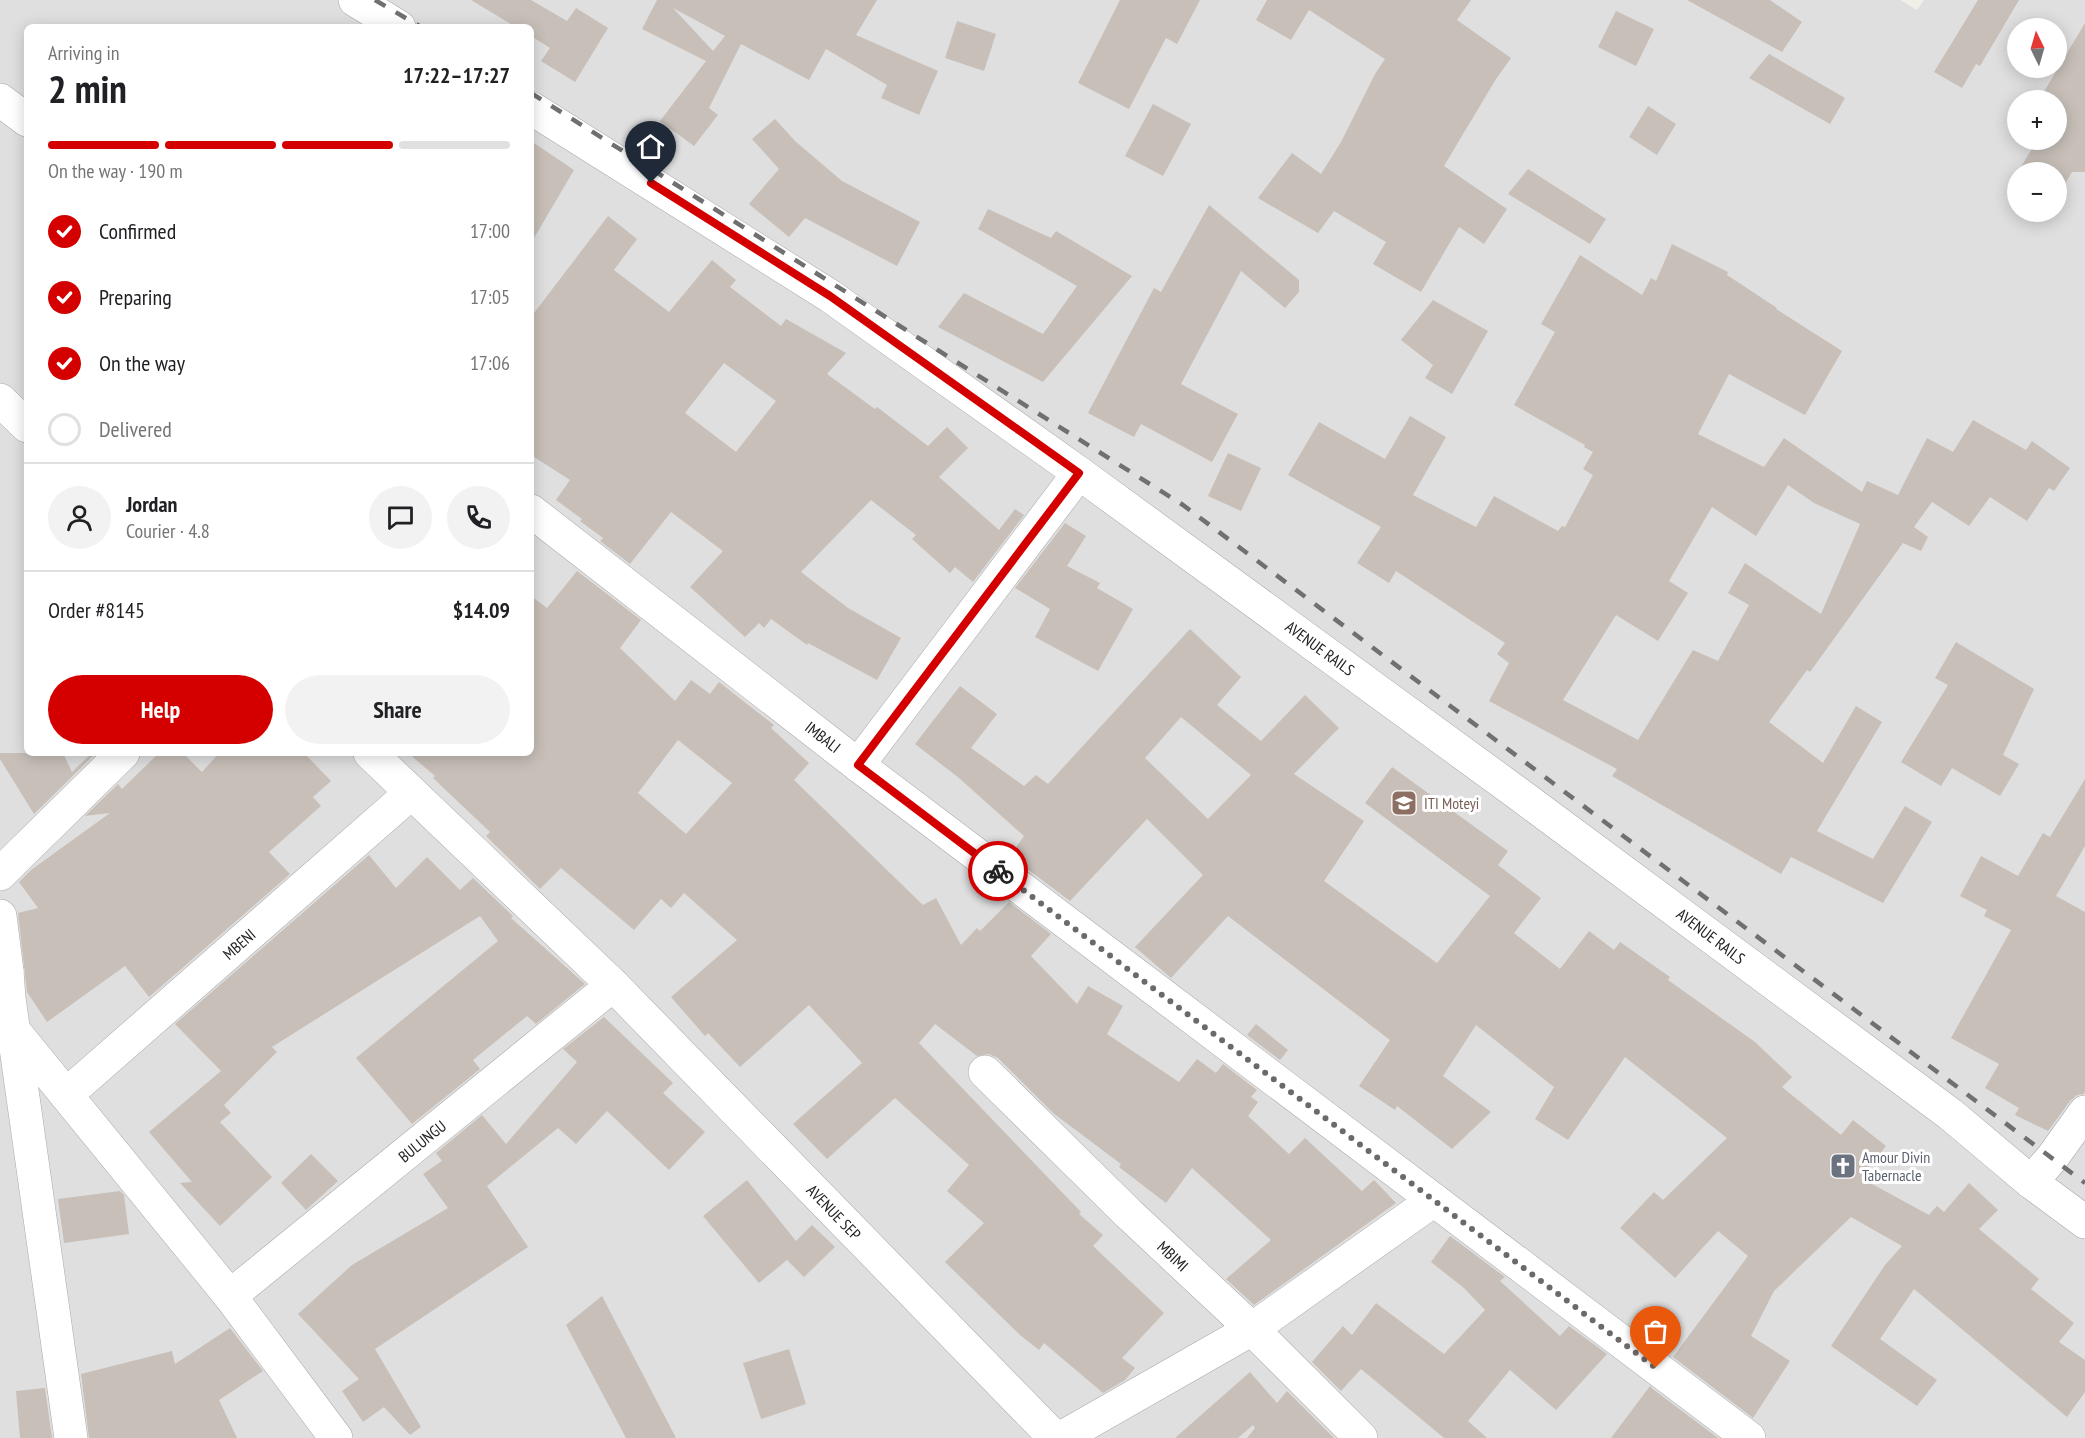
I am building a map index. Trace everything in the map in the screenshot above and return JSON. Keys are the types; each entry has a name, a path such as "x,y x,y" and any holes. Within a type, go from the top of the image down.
{"street":[{"path":"355,0 394,24"},
{"path":"0,100 24,118"},
{"name":"AVENUE RAILS","path":"534,110 830,296 1079,473 1539,809 1931,1100 2031,1182 2085,1222"},
{"path":"0,400 24,423"},
{"path":"858,765 1079,473"},
{"name":"IMBALI","path":"534,513 858,765 1749,1438"},
{"path":"0,874 120,756"},
{"name":"AVENUE SEP","path":"373,756 613,985 1055,1438"},
{"name":"MBENI","path":"66,1095 411,793"},
{"path":"0,916 4,972 71,1438"},
{"name":"BULUNGU","path":"230,1296 613,985"},
{"path":"14,1031 230,1296 336,1438"},
{"name":"MBIMI","path":"985,1072 1129,1214 1252,1329 1361,1438"},
{"path":"2031,1182 2052,1158 2085,1112"},
{"path":"1061,1438 1252,1329 1434,1200"}],"shaded area":[{"path":"0,0 1900,0 1917,10 1924,0 2085,0 2085,1438 0,1438"}],"building":[{"path":"471,0 531,0 567,21 576,8 608,28 575,82 541,61 550,48 534,38 534,24 511,24"},
{"path":"657,0 877,0 856,35 938,71 919,115 881,98 887,85 826,49 809,80 741,44 709,108 718,115 694,146 660,121 706,61 642,29","holes":["673,8 725,36 713,51"]},
{"path":"1120,0 1200,0 1177,44 1166,38 1129,109 1078,83"},
{"path":"1267,0 1471,0 1457,20 1511,58 1444,166 1507,209 1484,244 1459,227 1421,292 1373,264 1386,242 1334,211 1318,233 1258,198 1292,153 1321,174 1341,142 1375,74 1385,59 1309,10 1291,40 1256,20"},
{"path":"1687,0 1770,0 1802,22 1782,52"},
{"path":"1978,0 2019,0 1980,66 1976,64 1962,88 1934,72"},
{"path":"1616,11 1654,29 1636,66 1598,47"},
{"path":"957,21 996,34 984,71 945,58"},
{"path":"2085,23 2085,172 2072,172 2067,180 2067,162 2024,162 2031,150 2067,150 2067,90 2045,90 2052,78 2067,78 2067,53"},
{"path":"1769,54 1845,98 1830,124 1749,78"},
{"path":"1153,104 1191,124 1163,176 1125,156"},
{"path":"1648,106 1676,124 1657,155 1629,137"},
{"path":"775,119 795,141 842,181 920,222 897,266 805,218 789,237 749,204 779,169 752,139"},
{"path":"534,143 574,170 534,238"},
{"path":"1528,169 1606,219 1590,244 1508,194"},
{"path":"1209,205 1299,280 1299,292 1285,308 1241,271 1181,384 1238,414 1212,462 1141,424 1134,437 1088,413 1154,288 1161,292"},
{"path":"988,209 1051,238 1056,231 1132,276 1043,382 938,327 964,293 1043,334 1077,286 978,229"},
{"path":"608,216 637,239 614,270 669,312 712,260 736,280 730,287 781,326 786,319 846,353 827,374 875,409 877,407 928,446 947,427 968,448 939,477 999,530 1015,509 1024,515 973,582 955,567 950,573 912,539 916,535 871,500 801,572 848,608 901,638 877,680 808,643 807,645 771,619 764,628 759,623 745,637 690,587 723,551 671,512 630,564 600,541 603,538 580,521 582,519 556,500 570,480 534,457 534,313","holes":["724,363 776,401 736,452 685,413"]},
{"path":"1672,244 1728,272 1727,275 1776,309 1842,351 1805,415 1729,374 1698,434 1764,467 1784,438 1862,492 1867,481 1898,495 1927,438 1953,452 1973,420 2026,450 2032,441 2070,468 2054,491 2049,488 2027,521 1990,497 1969,526 1932,502 1914,527 1928,537 1921,551 1903,543 1810,672 1807,670 1769,722 1823,763 1856,706 1882,722 1817,831 1873,859 1905,806 1932,822 1883,903 1791,857 1781,874 1612,776 1617,769 1489,701 1509,663 1497,654 1505,643 1396,571 1389,583 1357,563 1381,527 1288,475 1319,422 1385,459 1410,416 1446,437 1413,495 1476,527 1494,496 1558,531 1562,526 1565,527 1593,475 1583,469 1593,452 1584,447 1585,445 1514,405 1555,332 1541,324 1580,255 1642,295 1651,278 1656,281","holes":["1788,485 1814,503 1860,524 1821,614 1745,563 1728,593 1749,605 1718,661 1693,650 1638,740 1563,700 1616,615 1658,641 1688,593 1669,581 1712,507 1756,536"]},
{"path":"1433,300 1488,331 1452,394 1425,378 1433,365 1401,340"},
{"path":"1228,453 1261,468 1241,511 1208,496"},
{"path":"1065,523 1086,536 1067,566 1100,583 1097,588 1133,609 1098,671 1035,637 1050,609 1015,588"},
{"path":"577,571 641,620 620,648 675,701 691,680 710,694 719,682 774,725 771,728 809,763 794,780 923,905 936,898 961,945 977,928 980,931 1009,902 1051,934 1031,956 1077,1004 1088,986 1123,1006 1107,1034 1179,1082 1197,1059 1216,1073 1223,1064 1257,1090 1251,1097 1258,1102 1248,1116 1289,1154 1305,1138 1362,1191 1374,1180 1396,1203 1254,1305 1226,1279 1271,1240 1192,1168 1166,1203 1119,1167 1121,1164 1053,1113 998,1058 989,1054 977,1056 935,1024 919,1043 1081,1212 1079,1214 1103,1235 1093,1246 1164,1313 1122,1358 1135,1368 1125,1380 1103,1393 1044,1343 1039,1350 1020,1335 945,1262 984,1223 947,1191 969,1165 895,1098 827,1159 793,1124 862,1063 809,1005 740,1067 708,1033 705,1036 671,997 737,940 684,893 671,908 661,899 634,930 561,868 540,889 486,836 490,832 433,778 435,776 412,756 534,756 534,598 547,608","holes":["678,740 732,783 686,834 638,793"]},
{"path":"1190,629 1241,677 1217,705 1261,741 1305,695 1339,728 1294,774 1364,821 1324,881 1437,963 1490,896 1365,803 1392,767 1508,851 1498,865 1541,898 1514,933 1560,969 1589,931 1614,950 1620,942 1670,977 1668,980 1755,1042 1792,1077 1782,1087 1841,1135 1853,1120 1886,1146 1861,1178 1929,1215 1937,1206 1944,1212 1969,1183 1998,1210 1979,1229 2039,1279 2031,1289 2074,1323 2059,1342 2085,1360 2085,1392 2067,1417 1914,1289 1880,1339 1937,1380 1917,1406 1831,1346 1885,1265 1902,1246 1851,1217 1774,1291 1751,1336 1790,1361 1753,1418 1673,1357 1748,1256 1718,1231 1675,1278 1620,1228 1654,1192 1663,1200 1727,1138 1625,1057 1568,1140 1535,1119 1554,1087 1476,1025 1443,1076 1491,1112 1452,1149 1397,1106 1395,1110 1359,1086 1390,1040 1228,916 1171,978 1135,947 1203,875 1147,819 1070,901 1010,856 1024,836 959,778 915,744 960,686 997,714 971,748 1024,786 1036,775 1048,784","holes":["1181,717 1251,775 1208,819 1145,758"]},
{"path":"1956,642 2034,689 2003,755 2019,764 2000,796 1952,768 1941,786 1901,762 1948,685 1935,678"},
{"path":"0,753 24,753 24,756 64,756 72,772 89,756 93,756 34,814 0,759"},
{"path":"156,756 186,756 202,772 216,756 307,756 331,781 313,797 321,806 269,852 290,874 149,997 125,966 47,1022 27,992 18,913 38,908 19,882 31,870 110,813 85,816 118,784 122,789"},
{"path":"2085,779 2085,846 2056,896 2085,912 2085,1091 2084,1094 2077,1095 2070,1101 2048,1131 2015,1115 2019,1108 1985,1088 1999,1064 1951,1038 2011,930 1984,916 1987,910 1960,896 1981,856 2018,876 2043,833 2050,837"},
{"path":"369,855 396,888 427,857 460,890 473,878 513,916 511,918 585,984 536,1024 527,1016 473,1060 480,1069 412,1124 356,1058 498,941 480,916 272,1047 277,1052 224,1105 231,1113 220,1122 272,1177 220,1226 180,1183 192,1182 149,1132 221,1071 175,1024"},
{"path":"604,1017 673,1083 663,1093 705,1132 669,1170 607,1111 576,1144 558,1128 487,1186 528,1247 375,1349 421,1427 410,1435 384,1407 363,1422 342,1391 359,1379 298,1314 352,1265 448,1208 423,1174 442,1161 436,1153 482,1115 506,1144 577,1062 563,1049"},
{"path":"1256,1024 1288,1050 1280,1060 1247,1035"},
{"path":"311,1154 338,1181 306,1210 281,1183"},
{"path":"747,1180 796,1241 812,1225 835,1247 804,1277 787,1260 759,1283 703,1216"},
{"path":"120,1191 124,1195 129,1234 64,1243 58,1199"},
{"path":"1450,1236 1505,1277 1500,1281 1560,1336 1569,1326 1607,1354 1556,1410 1510,1370 1468,1421 1487,1438 1444,1438 1361,1369 1341,1391 1312,1362 1343,1326 1352,1335 1376,1303 1444,1354 1485,1310 1464,1288 1431,1262"},
{"path":"602,1296 676,1438 626,1438 566,1325"},
{"path":"230,1328 263,1371 219,1400 237,1438 89,1438 81,1374 172,1351 175,1364"},
{"path":"789,1349 806,1404 761,1419 743,1363"},
{"path":"1250,1372 1277,1403 1287,1391 1334,1438 1247,1438 1255,1428 1253,1425 1238,1438 1175,1438"},
{"path":"1650,1386 1654,1390 1718,1438 1611,1438"},
{"path":"45,1388 52,1438 20,1438 16,1391"}],"railway":[{"path":"375,0 416,24"},
{"path":"534,95 1183,505 2085,1183"}],"way so far":[{"path":"998,871 1656,1368"}],"place":[{"name":"ITI Moteyi","path":"1404,803"},
{"name":"Amour Divin Tabernacle","path":"1843,1166"}],"route":[{"path":"651,183 830,296 1079,473 858,765 998,871"}]}
